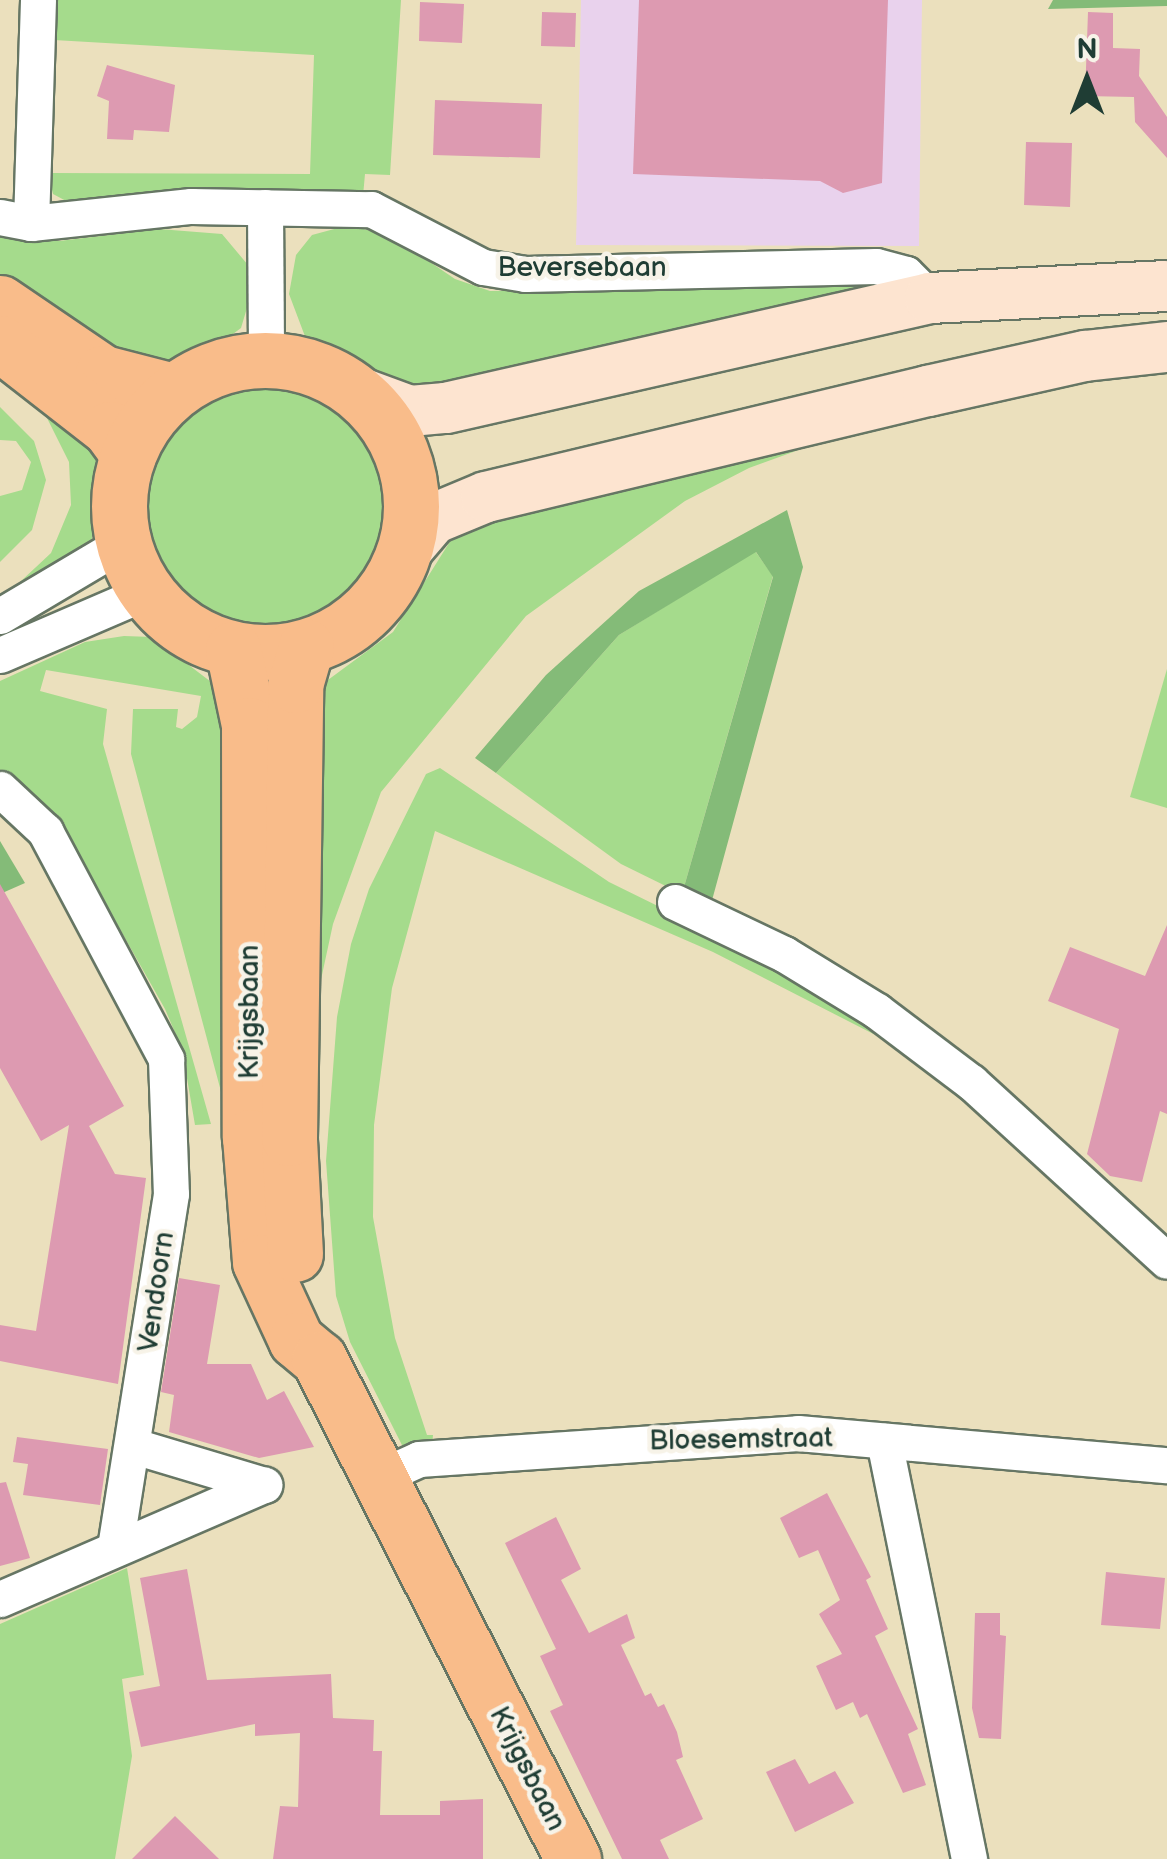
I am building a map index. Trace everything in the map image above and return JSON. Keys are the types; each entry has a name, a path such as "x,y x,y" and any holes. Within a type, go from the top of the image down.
{"main road":[{"path":"1167,286 930,298 446,408 410,410 358,392 315,368 266,360 217,368 173,391 128,454 118,498 123,543 146,592 170,618 233,649 306,647 348,626 382,594 404,553 433,519 486,497 1085,356 1167,347"},
{"path":"0,302 113,378 173,391"},
{"path":"0,343 110,429 128,454"},
{"path":"358,392 388,425 406,466 412,510 404,553"},
{"name":"Krijgsbaan","path":"306,647 296,684 289,1138 292,1241 317,1326 318,1359"},
{"name":"Krijgsbaan","path":"233,649 248,725 254,1224 260,1262 296,1340 318,1359 573,1859"}],"street":[{"path":"16,220 38,0"},
{"name":"Beversebaan","path":"16,220 191,206 370,208 403,220 453,255 525,274 876,266 906,274 930,298"},
{"path":"265,208 266,360"},
{"path":"0,616 123,543"},
{"path":"0,655 146,592"},
{"name":"Vendoorn","path":"0,789 45,831 166,1058 174,1136 134,1446 115,1550"},
{"path":"675,902 784,954 877,1011 970,1082 1167,1261"},
{"name":"Bloesemstraat","path":"378,1477 418,1459 740,1434 884,1441 1167,1465"},
{"path":"884,1441 969,1859"},
{"path":"14,1595 264,1484 134,1446"}],"shaded area":[{"path":"581,0 922,0 919,246 576,245"}],"green space":[{"path":"58,0 401,0 390,175 365,174 363,196 68,202 53,194 48,173 310,174 314,55 54,40"},
{"path":"1053,0 1167,0 1167,6 1048,9"},
{"path":"349,225 393,237 455,279 490,291 884,285 462,393 382,385 306,339 289,294 296,255 312,235"},
{"path":"159,229 222,234 248,265 252,291 241,328 195,362 147,373 0,284 0,236 59,241"},
{"path":"265,381 313,391 353,418 380,458 390,506 380,554 353,594 313,621 265,631 217,621 177,594 150,554 140,506 150,458 177,418 217,391"},
{"path":"0,407 34,441 46,480 32,530 0,562 0,496 22,490 31,462 16,441 0,440"},
{"path":"42,408 102,455 106,481 89,550 25,590 20,582 51,553 71,505 69,462"},
{"path":"829,439 749,468 685,501 526,616 381,792 333,924 314,1012 313,691 393,632 456,532"},
{"path":"787,510 803,567 711,904 682,894 773,577 756,552 619,635 496,773 475,758 546,675 639,591"},
{"path":"755,551 773,576 682,894 621,864 496,773 619,635"},
{"path":"124,636 152,637 219,688 231,743 231,1129 131,754 133,709 178,709 176,727 182,729 197,717 201,696 46,670 40,691 107,709 103,744 211,1124 195,1125 182,1049 165,1009 56,816 0,771 0,681 85,642"},
{"path":"1167,669 1167,808 1130,797"},
{"path":"440,768 609,882 804,978 893,1044 713,952 435,831 392,988 374,1125 373,1217 395,1338 427,1435 433,1435 432,1446 405,1451 350,1342 336,1296 326,1161 337,1017 351,944 369,889 426,774"},
{"path":"0,841 25,883 0,894"},
{"path":"127,1568 144,1675 122,1679 132,1756 115,1859 0,1859 0,1624"}],"building":[{"path":"639,0 888,0 882,183 843,193 820,181 633,174"},
{"path":"420,2 464,4 462,43 419,41"},
{"path":"542,12 576,13 575,47 541,46"},
{"path":"1088,12 1113,13 1113,48 1140,49 1139,76 1167,117 1167,158 1135,122 1134,97 1085,96"},
{"path":"107,65 175,85 169,132 134,130 133,140 107,139 109,101 97,96"},
{"path":"435,100 542,104 540,158 433,155"},
{"path":"1026,142 1072,143 1070,207 1024,205"},
{"path":"0,884 124,1106 89,1126 115,1174 146,1178 118,1384 0,1361 0,1325 36,1331 69,1125 41,1141 0,1068"},
{"path":"1167,925 1167,1114 1160,1111 1142,1182 1110,1176 1087,1154 1119,1029 1048,1001 1070,947 1145,976"},
{"path":"179,1278 220,1285 207,1364 251,1364 267,1400 284,1391 314,1447 259,1458 169,1432 174,1395 161,1392"},
{"path":"17,1437 108,1449 100,1505 23,1495 28,1464 13,1462"},
{"path":"6,1482 30,1558 0,1566 0,1483"},
{"path":"827,1493 871,1577 866,1580 888,1629 875,1636 918,1729 908,1734 926,1785 903,1793 867,1714 860,1718 853,1702 836,1710 816,1666 842,1654 819,1614 840,1600 818,1550 799,1558 780,1518"},
{"path":"556,1517 581,1569 561,1580 589,1633 627,1614 635,1638 621,1645 645,1696 651,1693 658,1707 664,1704 677,1732 683,1757 676,1760 703,1819 660,1840 669,1859 622,1859 550,1711 563,1705 540,1656 556,1649 505,1543"},
{"path":"187,1569 207,1680 331,1674 333,1718 374,1720 373,1751 382,1751 380,1815 440,1815 440,1801 483,1799 483,1859 273,1859 280,1806 298,1807 300,1733 255,1736 255,1724 141,1747 129,1692 160,1686 140,1578"},
{"path":"1106,1572 1165,1578 1160,1629 1101,1625"},
{"path":"975,1613 1000,1613 1000,1635 1006,1636 1001,1739 979,1738 972,1708"},
{"path":"795,1759 809,1784 835,1771 854,1803 795,1832 766,1772"},
{"path":"175,1816 219,1859 132,1859"}]}
